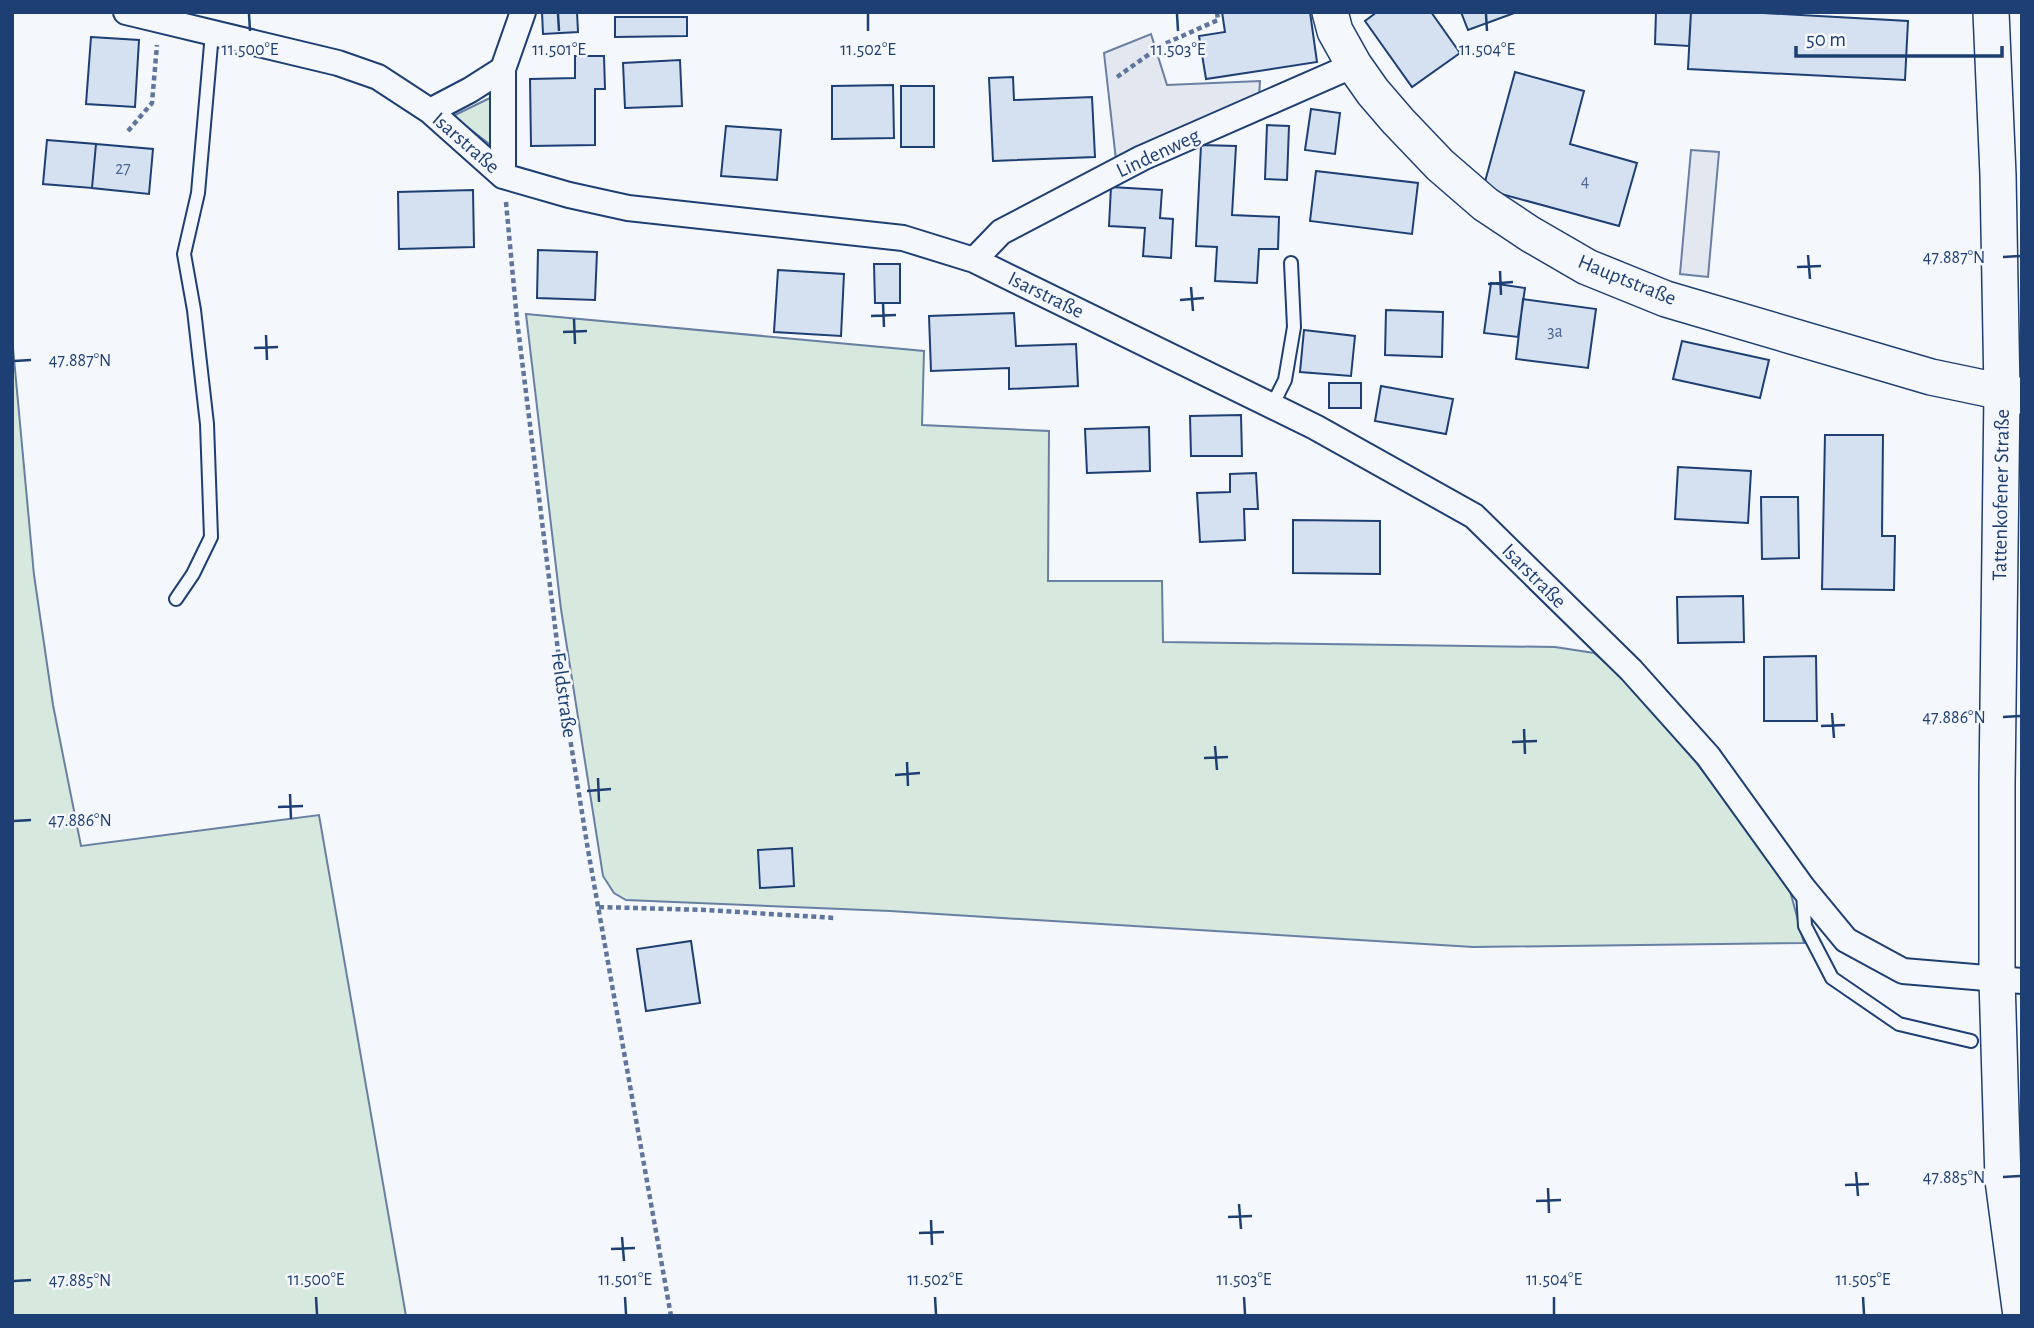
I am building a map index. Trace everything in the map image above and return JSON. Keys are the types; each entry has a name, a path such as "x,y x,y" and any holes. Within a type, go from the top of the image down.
{"main road":[{"name":"Hauptstraße","path":"1330,12 1335,31 1353,65 1398,121 1440,165 1476,196 1530,234 1587,267 1679,303 1931,377 2012,394"},
{"name":"Tattenkofener Straße","path":"1991,12 2012,394 1997,783 2009,980 2003,1180 2021,1316"}],"street":[{"name":"Isarstraße","path":"126,12 348,66 378,77 430,111 503,176 628,208 904,238 974,260 1315,427 1474,516 1631,670 1708,756 1802,888 1846,940 1903,971 2009,980"},
{"path":"503,176 503,69 523,12"},
{"name":"Lindenweg","path":"974,260 1001,232 1142,158 1353,65"},
{"path":"430,111 503,69"}],"lane":[{"path":"176,599 193,574 211,537 207,424 194,310 184,254 198,193 212,33"},
{"path":"1272,406 1285,380 1294,327 1292,262"},
{"path":"1802,888 1805,926 1832,978 1899,1024 1971,1041"}],"path":[{"path":"1117,77 1162,45 1218,20 1217,12"},
{"path":"128,131 152,103 160,20"},
{"name":"Feldstraße","path":"503,176 519,334 565,707 671,1316"},
{"path":"599,907 835,918"}],"shaded area":[{"path":"1151,34 1167,85 1260,81 1259,97 1116,160 1104,53"},
{"path":"494,96 492,146 453,116"},
{"path":"1691,150 1719,152 1708,277 1680,274"},
{"path":"526,314 924,351 922,425 1049,431 1048,581 1162,581 1163,642 1555,647 1594,653 1626,680 1695,761 1743,823 1789,887 1804,943 1473,947 890,911 626,900 614,893 603,876 561,609"},
{"path":"12,337 34,575 53,705 81,846 319,815 406,1316 12,1316"}],"building":[{"path":"542,12 577,12 578,32 543,34"},
{"path":"1222,12 1310,12 1317,62 1206,79 1199,36 1225,32"},
{"path":"1377,12 1431,12 1460,53 1412,87 1365,21"},
{"path":"1461,12 1517,12 1468,30"},
{"path":"1656,12 1691,12 1689,46 1655,44"},
{"path":"1691,12 1746,12 1908,21 1905,80 1688,69"},
{"path":"615,17 687,17 687,36 615,37"},
{"path":"91,37 139,40 135,107 86,104"},
{"path":"575,56 604,56 605,89 595,89 595,145 531,146 530,79 575,78"},
{"path":"680,60 682,106 625,108 623,63"},
{"path":"1515,72 1584,91 1570,144 1637,163 1619,226 1483,189"},
{"path":"1013,77 1014,100 1092,97 1095,157 993,161 989,78"},
{"path":"893,85 894,138 832,139 832,86"},
{"path":"901,86 934,86 934,147 901,147"},
{"path":"1311,109 1340,113 1335,154 1305,150"},
{"path":"1267,125 1289,126 1287,180 1265,179"},
{"path":"726,126 781,130 777,180 721,176"},
{"path":"47,140 96,144 92,188 43,184"},
{"path":"96,144 153,149 149,194 92,188"},
{"path":"1201,145 1236,146 1232,215 1279,217 1278,249 1259,249 1257,283 1215,281 1217,247 1196,246"},
{"path":"1316,171 1418,183 1412,234 1310,221"},
{"path":"1111,187 1162,190 1160,218 1173,219 1171,258 1143,256 1145,228 1109,226"},
{"path":"473,190 474,247 399,249 398,192"},
{"path":"538,250 597,252 595,300 537,298"},
{"path":"874,264 900,264 900,303 875,303"},
{"path":"778,270 844,274 841,336 774,332"},
{"path":"1491,283 1525,288 1518,337 1484,333"},
{"path":"1523,299 1596,309 1588,368 1516,359"},
{"path":"1386,310 1443,312 1442,357 1385,355"},
{"path":"1014,313 1016,346 1076,344 1078,386 1009,389 1009,368 931,371 929,316"},
{"path":"1304,330 1355,336 1351,376 1300,372"},
{"path":"1682,341 1769,360 1760,398 1673,379"},
{"path":"1329,383 1361,383 1361,408 1329,408"},
{"path":"1381,386 1453,399 1446,434 1375,421"},
{"path":"1241,415 1242,456 1191,456 1190,416"},
{"path":"1149,427 1150,471 1087,473 1085,429"},
{"path":"1825,435 1883,435 1882,536 1895,536 1894,590 1822,589"},
{"path":"1678,467 1751,471 1748,523 1675,519"},
{"path":"1256,473 1258,509 1244,509 1245,540 1200,542 1197,493 1230,492 1230,474"},
{"path":"1761,497 1798,497 1799,558 1762,559"},
{"path":"1293,520 1380,521 1380,574 1293,573"},
{"path":"1743,596 1744,642 1678,643 1677,597"},
{"path":"1816,656 1817,721 1764,721 1764,657"},
{"path":"792,848 794,886 760,888 758,850"},
{"path":"691,941 700,1003 646,1011 637,949"}]}
